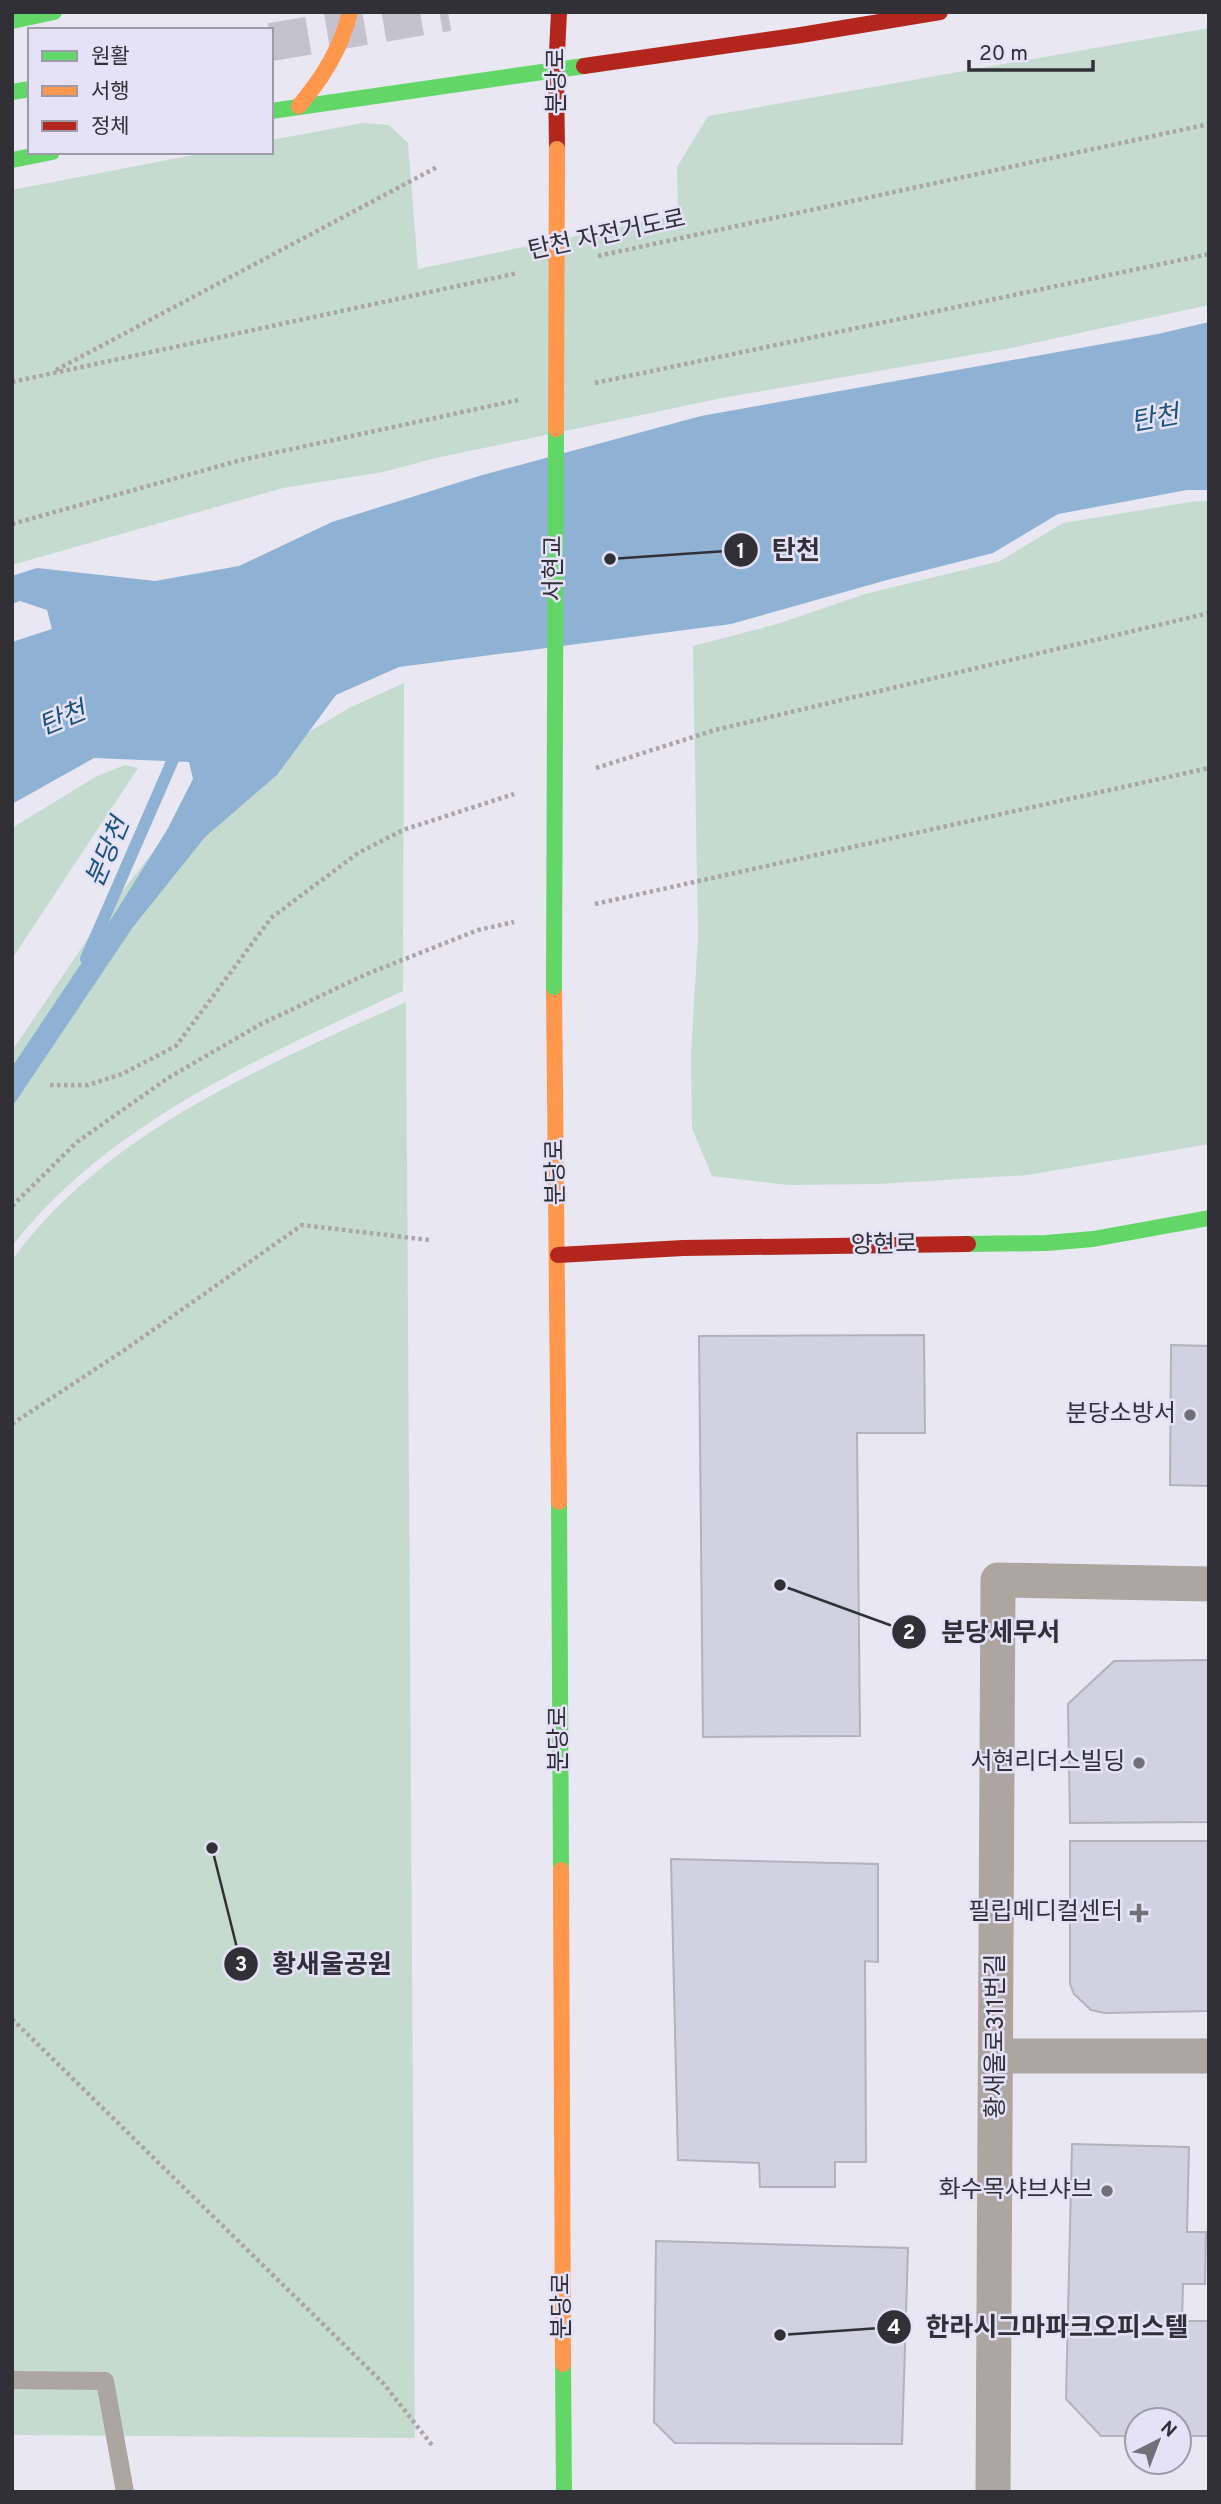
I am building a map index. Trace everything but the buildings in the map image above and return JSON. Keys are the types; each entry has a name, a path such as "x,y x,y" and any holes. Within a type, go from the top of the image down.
{"main road":[{"path":"12,21 54,12"},
{"path":"299,106 338,54 350,12"},
{"name":"분당로","path":"557,149 556,72 559,12"},
{"path":"273,111 556,72 940,12"},
{"path":"777,24 801,35"},
{"name":"서현교","path":"554,987 557,149"},
{"path":"12,160 42,154"},
{"name":"분당로","path":"554,987 558,1255 564,2492"},
{"name":"양현로","path":"558,1255 684,1248 1046,1243 1119,1235 1209,1218"}],"street":[{"name":"황새울로311번길","path":"993,2492 999,1580 1209,1584"},
{"path":"997,2056 1209,2056"}],"lane":[{"path":"12,2381 105,2381 125,2492"}],"path":[{"name":"탄천 자전거도로","path":"594,257 1209,124"},
{"path":"49,374 439,166"},
{"path":"586,385 1209,254"},
{"name":"탄천 자전거도로","path":"12,382 526,271"},
{"path":"12,524 241,460 519,400"},
{"path":"585,772 715,730 1209,613"},
{"path":"50,1085 88,1086 122,1074 176,1046 271,918 358,853 403,830 520,792"},
{"path":"12,1424 126,1349 302,1225 429,1240"},
{"path":"12,2019 384,2384 432,2445"}],"green space":[{"path":"1209,28 1209,305 1006,349 722,398 436,458 383,472 283,488 12,565 12,190 199,154 273,154 273,140 363,123 389,125 408,143 418,269 678,215 677,167 708,116"},
{"path":"1209,501 1209,1144 1028,1175 878,1184 788,1185 712,1176 692,1128 691,1054 698,937 693,646 777,624 865,594 1000,561 1063,523"},
{"path":"404,683 403,991 244,1067 142,1128 95,1163 51,1202 12,1246 12,1051 105,913 179,819 277,751 349,708"},
{"path":"125,765 138,768 12,959 12,828 97,776"},
{"path":"406,1002 415,2438 12,2435 12,1260 50,1215 93,1174 141,1139 244,1078"}],"water":[{"name":"탄천","path":"1209,322 1209,490 1187,490 1058,514 993,553 731,624 399,667 336,695 277,775 205,837 133,927 12,1107 12,1067 117,910 167,830 193,779 189,762 94,758 12,804 12,642 52,629 47,610 20,601 12,604 12,576 37,568 155,581 239,566 332,522 479,476 701,416 1158,334"}],"waterway":[{"name":"분당천","path":"86,959 175,755 180,750"}],"tunnel":[{"path":"273,42 448,12"}],"traffic: fast":[{"path":"12,21 54,12"},
{"path":"273,111 584,66"},
{"path":"12,92 28,89"},
{"path":"12,160 42,154"},
{"path":"554,987 556,429"},
{"path":"968,1244 1046,1243 1093,1239 1209,1218"},
{"path":"559,1502 561,1870"},
{"path":"563,2364 564,2492"}],"traffic: slow":[{"path":"299,106 330,62 342,38 350,12"},
{"path":"556,429 557,149"},
{"path":"554,987 559,1502"},
{"path":"561,1870 563,2364"}],"traffic: jam":[{"path":"557,149 556,72 559,12"},
{"path":"584,66 940,12"},
{"path":"558,1255 683,1248 968,1244"}],"place":[{"name":"탄천","path":"610,559"},
{"name":"분당소방서","path":"1190,1415"},
{"name":"분당세무서","path":"780,1585"},
{"name":"서현리더스빌딩","path":"1139,1763"},
{"name":"황새울공원","path":"212,1848"},
{"name":"필립메디컬센터","path":"1139,1913"},
{"name":"화수목샤브샤브","path":"1107,2191"},
{"name":"한라시그마파크오피스텔","path":"780,2335"}]}
